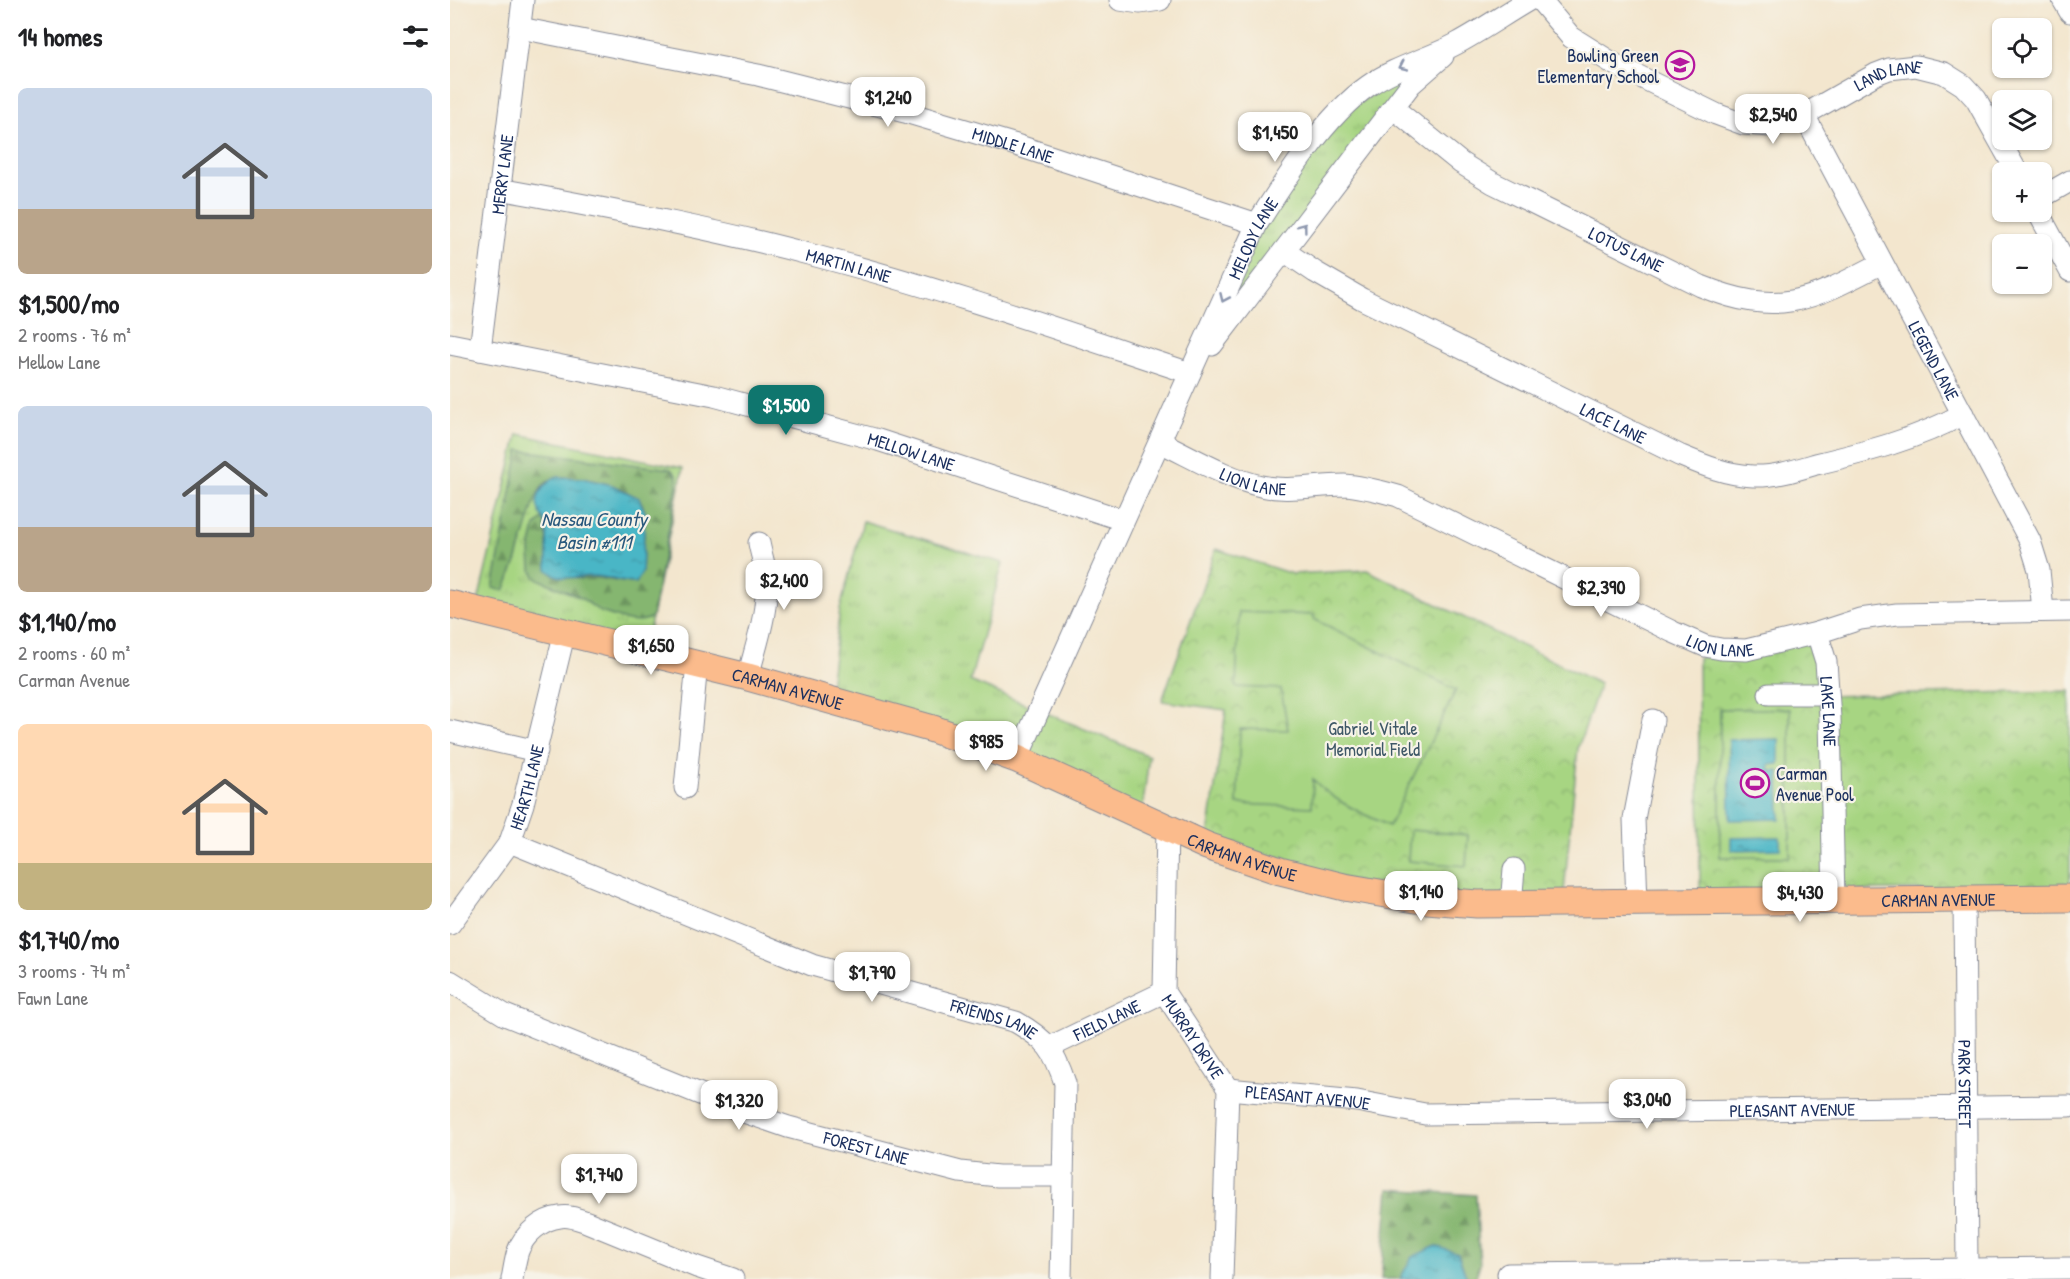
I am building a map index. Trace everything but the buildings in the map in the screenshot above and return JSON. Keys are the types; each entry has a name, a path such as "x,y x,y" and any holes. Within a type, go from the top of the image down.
{"main road":[{"name":"CARMAN AVENUE","path":"450,604 748,677 933,729 1017,759 1207,846 1280,871 1344,887 1415,899 1511,904 2070,898"}],"street":[{"name":"MERRY LANE","path":"480,350 523,0"},
{"path":"1120,0 1140,3 1160,0"},
{"name":"MELODY LANE","path":"1017,759 1257,224 1279,190 1315,140 1358,93 1385,75 1457,44 1529,0"},
{"name":"LAND LANE","path":"1540,0 1572,37 1614,64 1716,114 1743,124 1770,126 1804,115 1889,69 1916,66 1944,73 1963,85 1976,99 2011,162"},
{"path":"2063,0 2070,12"},
{"name":"MIDDLE LANE","path":"520,28 758,75 905,112 1013,144 1257,224"},
{"name":"MELODY LANE","path":"1190,373 1411,84 1457,44"},
{"name":"LOTUS LANE","path":"1393,108 1461,163 1493,183 1726,296 1769,303 1795,301 1830,290 1882,263"},
{"name":"LEGEND LANE","path":"1804,115 2030,541 2039,570 2043,611"},
{"path":"2052,191 2070,181"},
{"name":"MARTIN LANE","path":"500,189 718,231 816,256 943,291 1190,373"},
{"path":"2043,222 2070,271"},
{"name":"LACE LANE","path":"1284,251 1315,272 1362,298 1679,455 1719,471 1755,476 1781,473 1848,457 1902,440 1943,425 1963,414"},
{"name":"MELLOW LANE","path":"450,344 714,396 878,440 1123,520"},
{"name":"LION LANE","path":"1160,442 1234,477 1261,486 1295,489 1344,485 1398,496 1673,632 1705,646 1720,649 1746,650 1817,633 1860,619 1897,614 2070,610"},
{"path":"748,677 764,615 766,574 759,543"},
{"name":"HEARTH LANE","path":"450,924 510,842 523,804 565,631"},
{"name":"LAKE LANE","path":"1817,633 1826,662 1834,900"},
{"path":"684,788 697,664"},
{"path":"1769,694 1828,694"},
{"path":"1636,903 1634,819 1653,720"},
{"path":"450,731 537,750"},
{"name":"MURRAY DRIVE","path":"1167,827 1164,992 1228,1089 1222,1279"},
{"name":"FRIENDS LANE","path":"510,842 812,965 1016,1022 1035,1033 1050,1047 1065,1083 1061,1279"},
{"path":"1511,904 1514,869"},
{"name":"PARK STREET","path":"1964,898 1967,1269"},
{"name":"FOREST LANE","path":"450,981 505,1014 747,1113 788,1127 960,1172 998,1176 1062,1176"},
{"name":"FIELD LANE","path":"1050,1047 1164,992"},
{"name":"PLEASANT AVENUE","path":"1228,1089 1357,1101 1425,1114 2070,1106"},
{"path":"512,1279 518,1251 525,1237 550,1219 560,1216 587,1221 697,1267 734,1279"},
{"path":"1508,1274 1821,1274 2070,1268"}],"green space":[{"path":"1446,51 1197,362 1259,225 1338,115"},
{"path":"518,434 683,468 645,651 476,610"},
{"path":"519,450 671,469 677,476 652,618 638,622 628,621 601,612 581,598 536,578 531,569 530,551 535,526 544,518 548,548 547,561 579,579 594,578 636,583 642,572 645,512 639,498 612,485 582,478 555,477 543,485 536,497 516,562 504,591 493,588"},
{"path":"863,521 1003,563 970,681 1149,756 1142,813 829,695 840,609"},
{"name":"Gabriel Vitale Memorial Field","path":"1216,549 1292,574 1367,570 1600,684 1578,748 1563,902 1414,897 1207,843 1226,710 1162,701"},
{"path":"1239,612 1314,615 1314,619 1456,690 1389,826 1329,794 1313,779 1312,807 1237,804 1240,729 1288,730 1281,689 1236,687"},
{"path":"1813,639 1822,696 2070,691 2070,889 1700,891 1698,658"},
{"name":"Carman Avenue Pool","path":"1720,709 1790,709 1790,857 1720,857"},
{"path":"1410,830 1468,835 1466,866 1408,861"},
{"path":"1389,1189 1476,1195 1480,1265 1475,1279 1467,1279 1458,1254 1412,1257 1400,1279 1381,1279"}],"water":[{"name":"Nassau County Basin #111","path":"555,477 582,478 612,485 639,498 645,512 642,572 636,583 598,576 568,578 557,576 547,569 547,532 537,502 540,492"},
{"path":"1779,739 1779,764 1769,765 1770,771 1779,771 1780,819 1730,820 1729,740"},
{"path":"1780,837 1780,849 1731,850 1731,838"},
{"path":"1436,1246 1458,1254 1467,1279 1400,1279 1412,1257"}],"place":[{"name":"Bowling Green Elementary School","path":"1680,65"},
{"name":"Carman Avenue Pool","path":"1755,783"}]}
